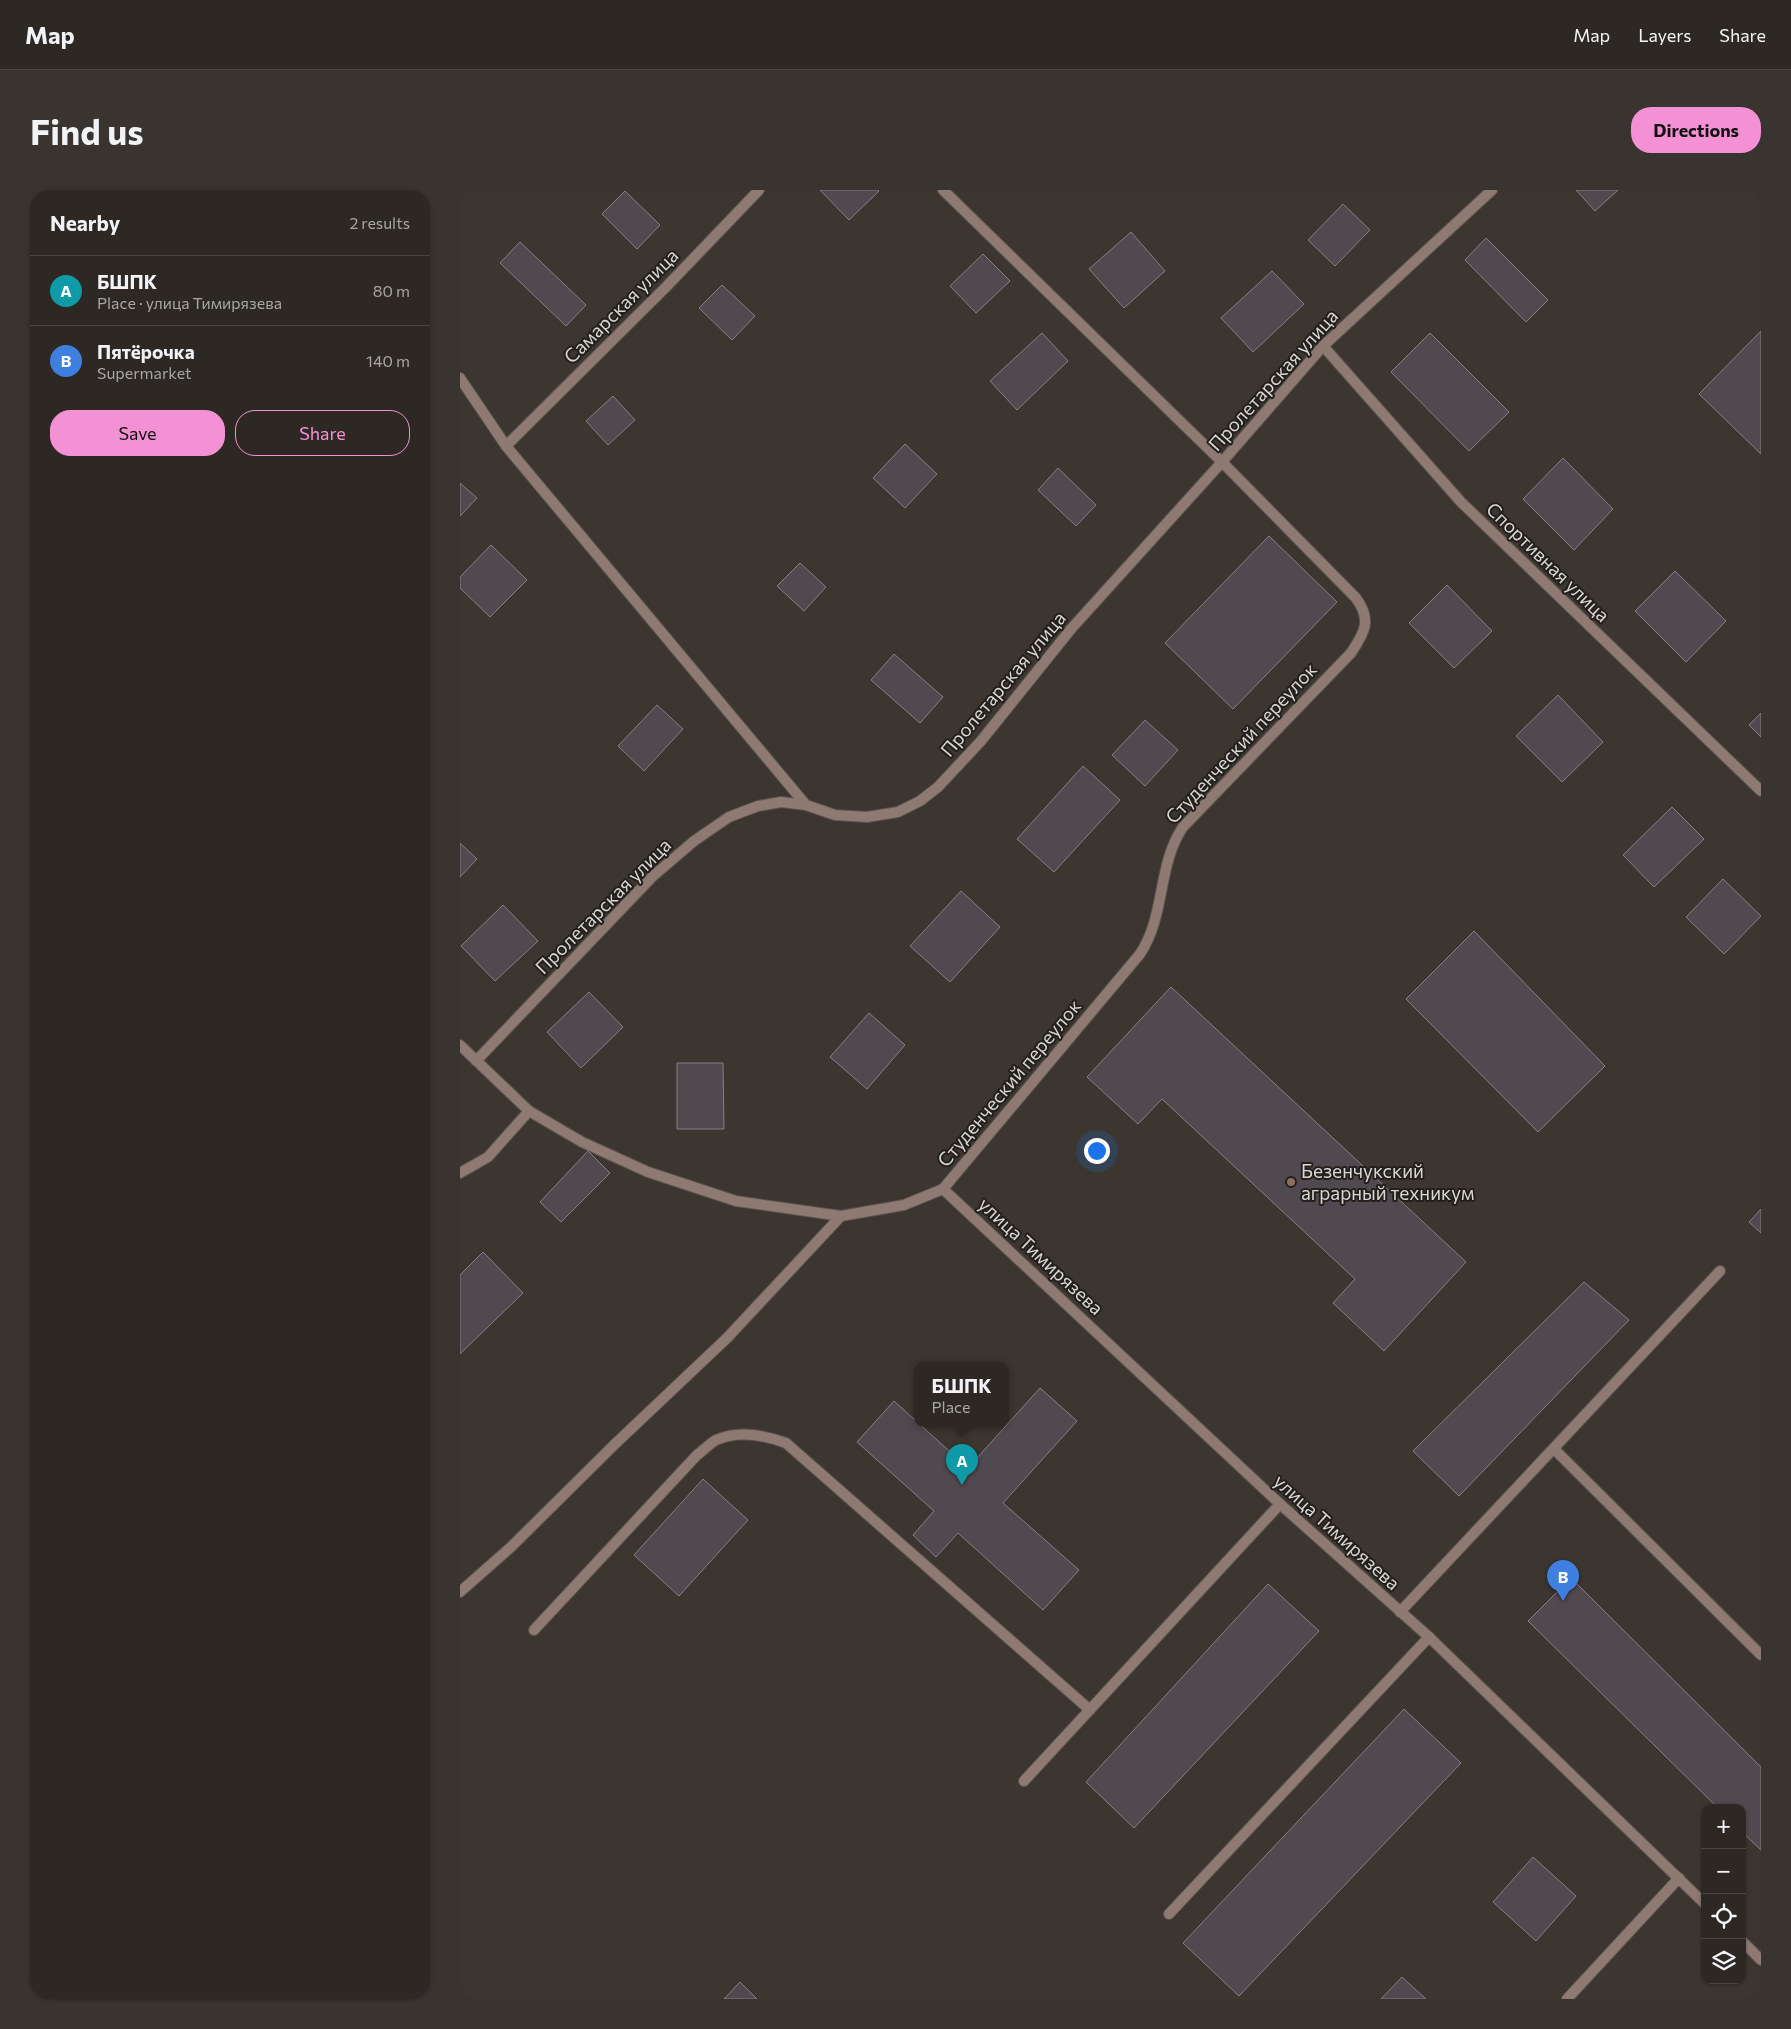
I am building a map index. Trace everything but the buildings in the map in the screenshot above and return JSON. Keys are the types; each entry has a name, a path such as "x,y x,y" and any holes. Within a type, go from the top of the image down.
{"street":[{"name":"Самарская улица","path":"506,446 666,287 759,190"},
{"name":"Студенческий переулок","path":"943,190 1222,462 1356,598 1363,608 1366,622 1361,637 1351,653 1183,827 1173,841 1168,857 1155,925 1150,939 1140,954 943,1189"},
{"name":"Пролетарская улица","path":"476,1061 652,877 694,841 729,817 758,806 781,802 806,805 834,815 866,817 898,812 920,802 938,788 981,741 1071,629 1222,462 1323,346 1492,190"},
{"name":"Спортивная улица","path":"1323,346 1461,502 1761,791"},
{"path":"460,378 506,446 806,805"},
{"path":"460,1044 529,1111 582,1142 648,1172 736,1201 841,1216 904,1205 943,1189"},
{"path":"460,1173 488,1157 529,1111"},
{"name":"улица Тимирязева","path":"943,1189 1280,1504 1429,1637 1701,1900"},
{"path":"460,1592 511,1547 615,1444 727,1338 841,1216"},
{"path":"1400,1612 1720,1271"},
{"path":"534,1630 697,1455 716,1440 742,1435 763,1435 786,1443 1090,1710"},
{"path":"1554,1449 1761,1655"},
{"path":"1024,1781 1280,1504"},
{"path":"1169,1914 1429,1637"},
{"path":"1567,1999 1679,1878"},
{"path":"1746,1945 1761,1960"}],"place":[{"name":"Безенчукский аграрный техникум","path":"1291,1182"},
{"name":"БШПК","path":"962,1485"},
{"name":"Пятёрочка","path":"1563,1601"}]}
